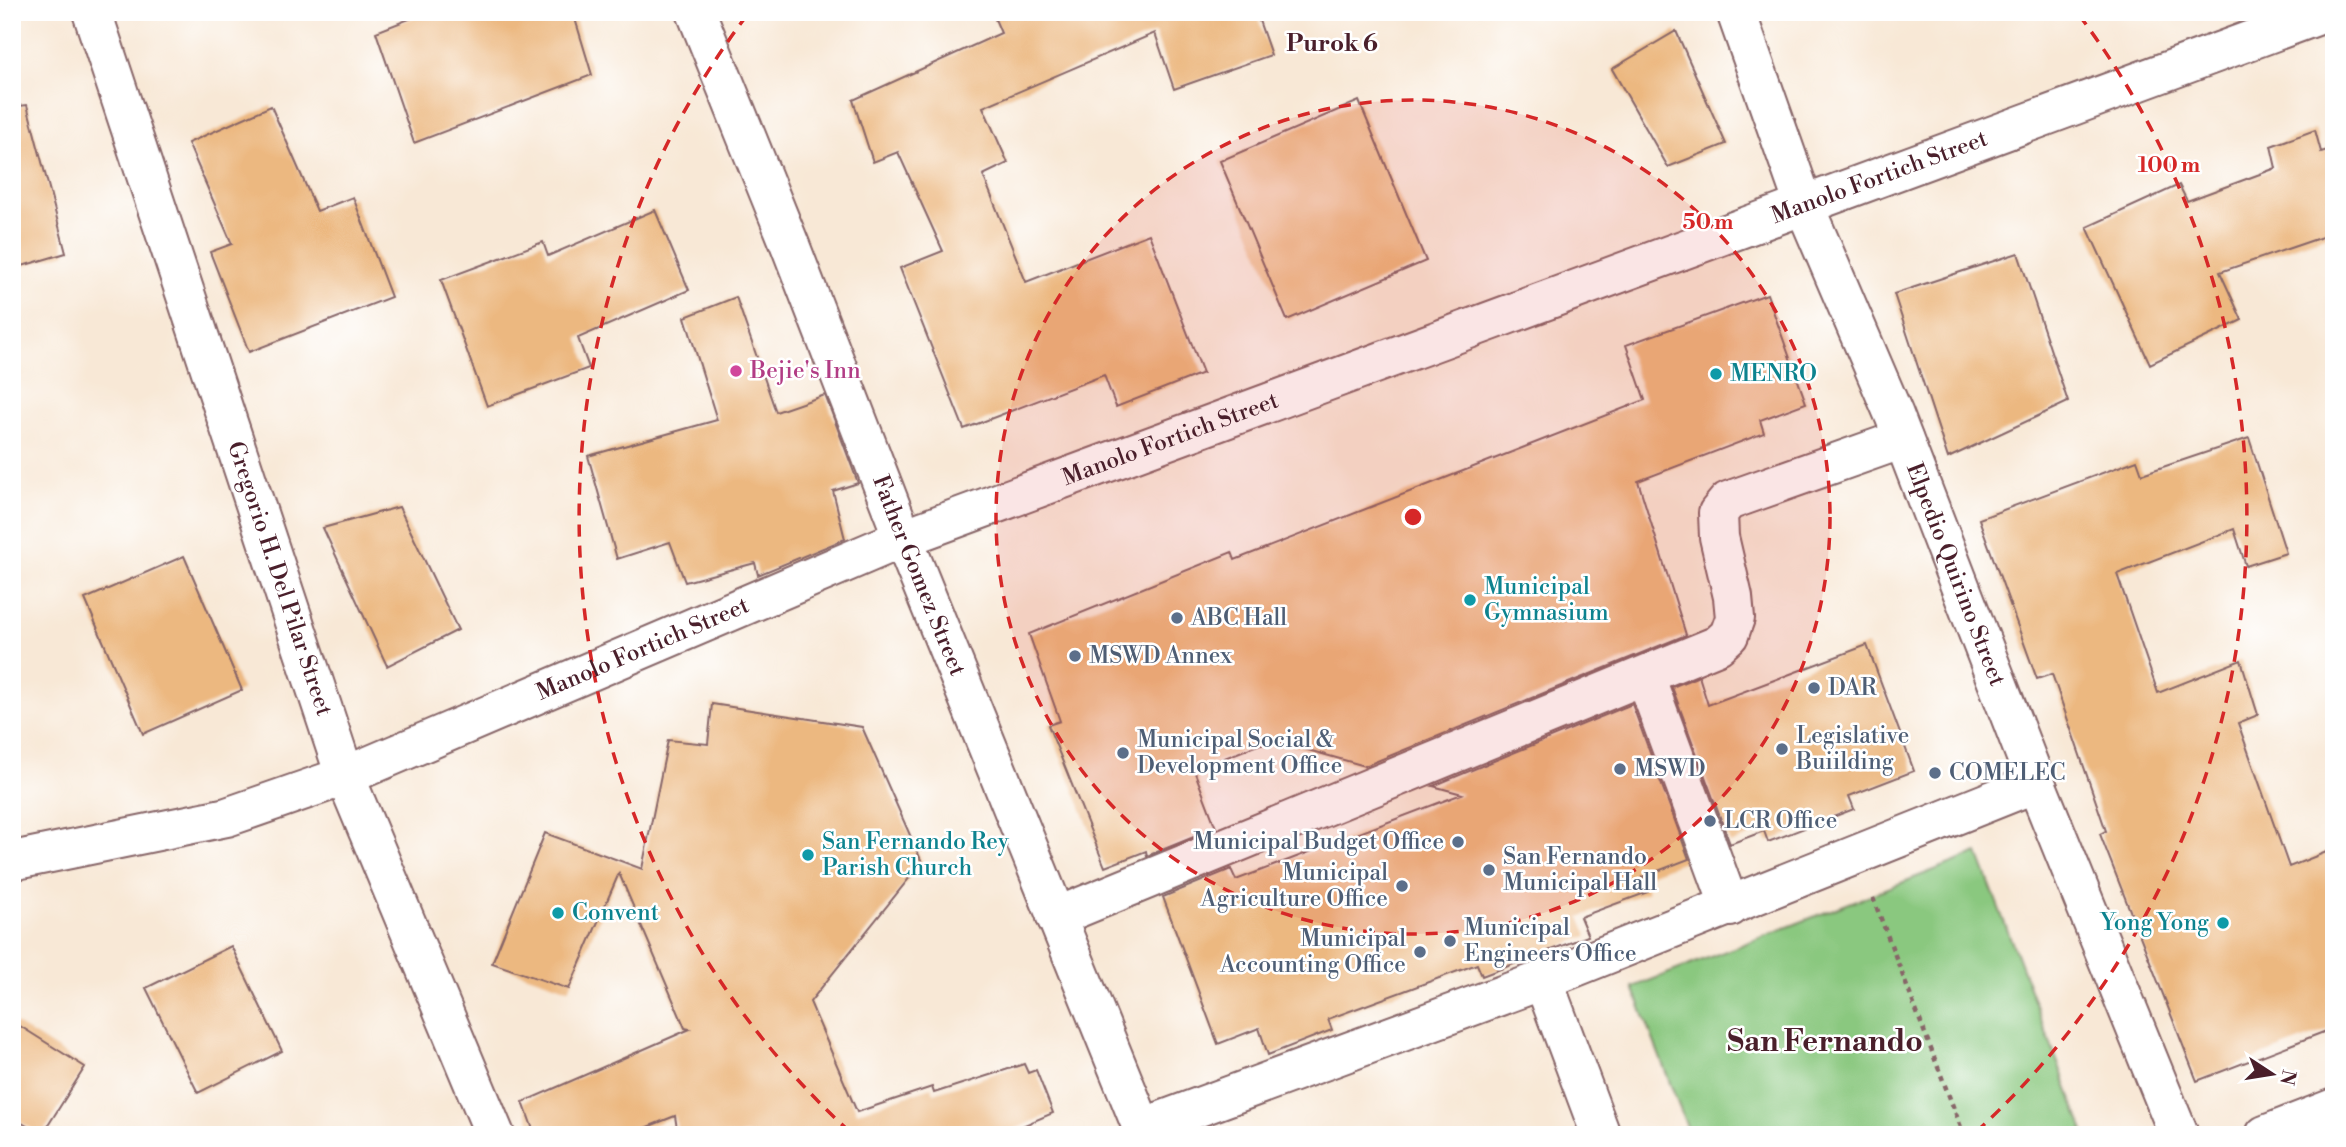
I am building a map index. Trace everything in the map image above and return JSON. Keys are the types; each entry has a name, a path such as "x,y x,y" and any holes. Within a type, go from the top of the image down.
{"main road":[{"name":"Gregorio H. Del Pilar Street","path":"92,12 345,776 495,1135"},
{"name":"Father Gomez Street","path":"696,12 1143,1132"},
{"name":"Elpedio Quirino Street","path":"1736,12 1804,205 1903,439 2036,783 2179,1135"},
{"name":"Manolo Fortich Street","path":"12,862 227,817 345,776 904,538 2327,12"},
{"path":"1056,917 1718,645 1729,635 1735,618 1733,597 1719,537 1718,513 1728,502 1903,439"},
{"path":"1645,676 1730,907"},
{"path":"1143,1132 1730,907 2036,783"},
{"path":"1544,979 1601,1135"},
{"path":"2265,1135 2334,1108"}],"path":[{"path":"1857,855 1964,1135"}],"green space":[{"path":"1978,853 2085,1134 1690,1135 1633,987"}],"building":[{"path":"427,12 573,12 592,75 414,143 376,32"},
{"path":"992,12 1256,12 1271,55 1174,89 1155,33 983,107 1008,163 983,175 1026,282 1149,234 1203,373 1116,407 1104,375 964,429 900,268 943,251 898,152 873,162 853,100 1001,33"},
{"path":"1676,31 1726,144 1668,167 1612,69"},
{"path":"1359,101 1426,261 1287,320 1220,161"},
{"path":"27,105 66,253 12,269 12,107"},
{"path":"271,106 317,211 353,197 391,297 249,352 210,252 232,244 188,143"},
{"path":"2315,130 2321,152 2334,148 2334,233 2220,272 2242,320 2150,364 2087,227 2179,185 2187,201 2276,168 2271,146"},
{"path":"655,210 689,290 578,338 589,368 487,406 441,280 543,242 548,256"},
{"path":"2018,253 2068,402 1948,458 1894,294"},
{"path":"1767,294 1806,403 1760,420 1764,433 1638,481 1686,635 1365,766 1283,743 1260,744 1194,770 1216,828 1147,856 1146,851 1105,867 1048,725 1060,721 1029,634 1232,552 1235,560 1645,400 1626,345"},
{"path":"736,297 776,412 825,395 858,483 833,491 845,539 758,575 755,563 685,582 670,542 617,559 588,456 717,420 685,317"},
{"path":"2249,438 2286,553 2246,566 2234,529 2117,574 2158,693 2241,660 2258,715 2238,723 2289,867 2334,849 2334,1028 2197,1081 2100,834 2106,831 2052,674 2037,679 1979,519 2137,460 2142,474"},
{"path":"399,507 458,630 387,666 323,528"},
{"path":"184,556 242,690 143,734 85,599"},
{"name":"Legislative Buiilding","path":"1867,645 1914,771 1849,796 1854,809 1768,842 1764,831 1730,844 1672,687 1699,676 1708,705"},
{"path":"712,704 862,727 922,862 810,1002 857,1112 932,1087 934,1093 1024,1064 1028,1073 1036,1070 1053,1113 1001,1135 678,1135 675,1116 627,1135 535,1135 523,1102 690,1029 685,1028 619,873 569,989 492,963 545,833 642,869 668,740 708,744"},
{"path":"1632,704 1689,859 1642,877 1648,892 1580,917 1588,936 1482,976 1477,964 1328,1019 1332,1030 1268,1055 1259,1028 1218,1044 1163,897 1231,869 1236,880 1462,794 1433,786"},
{"path":"231,946 282,1051 198,1093 146,988"},
{"path":"12,1021 85,1067 42,1135 12,1117"}],"place":[{"name":"Bejie's Inn","path":"736,371"},
{"name":"MENRO","path":"1716,374"},
{"name":"Municipal Gymnasium","path":"1470,600"},
{"name":"ABC Hall","path":"1177,618"},
{"name":"MSWD Annex","path":"1075,656"},
{"name":"DAR","path":"1814,688"},
{"name":"Legislative Buiilding","path":"1782,749"},
{"name":"Municipal Social & Development Office","path":"1123,753"},
{"name":"MSWD","path":"1620,769"},
{"name":"COMELEC","path":"1935,773"},
{"name":"LCR Office","path":"1710,821"},
{"name":"Municipal Budget Office","path":"1458,842"},
{"name":"San Fernando Rey Parish Church","path":"808,855"},
{"name":"San Fernando Municipal Hall","path":"1489,870"},
{"name":"Municipal Agriculture Office","path":"1402,886"},
{"name":"Convent","path":"558,913"},
{"name":"Yong Yong","path":"2223,923"},
{"name":"Municipal Engineers Office","path":"1450,941"},
{"name":"Municipal Accounting Office","path":"1420,952"}],"district":[{"name":"Purok 6","path":"1332,44"},
{"name":"San Fernando","path":"1825,1042"}]}
